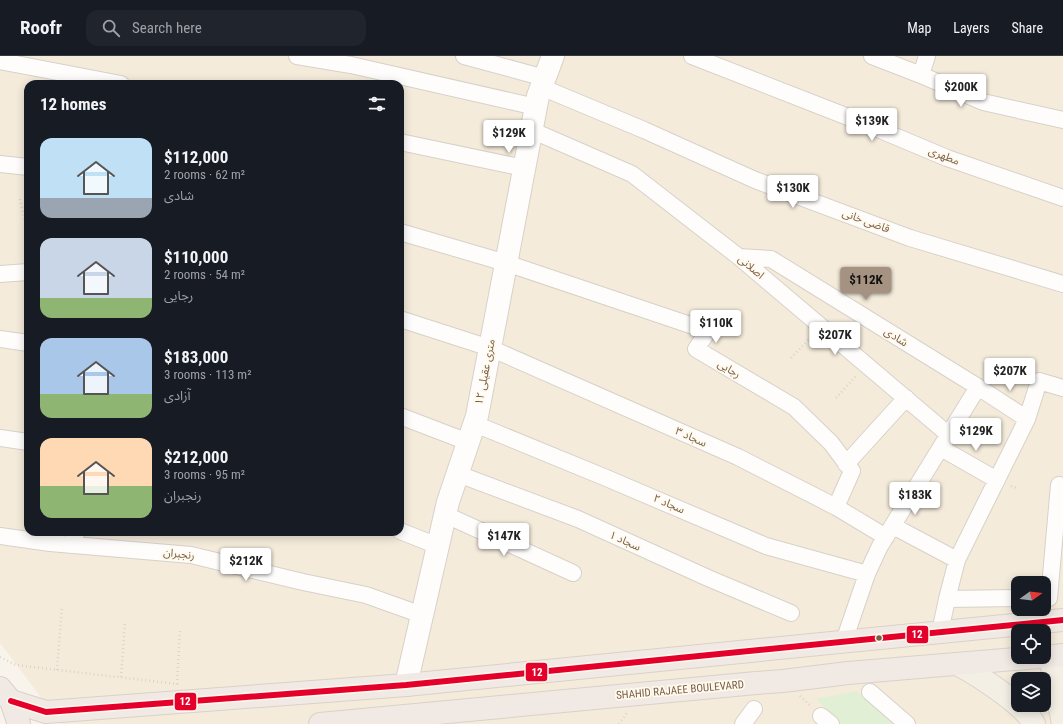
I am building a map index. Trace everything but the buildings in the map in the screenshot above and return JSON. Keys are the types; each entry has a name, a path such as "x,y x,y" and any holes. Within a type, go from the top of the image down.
{"highway":[{"path":"5,695 40,718 1063,620"},
{"name":"SHAHID RAJAEE BOULEVARD","path":"320,724 783,681 848,672 1011,659"},
{"path":"5,695 19,724"}],"main road":[{"path":"957,664 979,676 1032,715"},
{"path":"1050,664 1056,709"}],"street":[{"path":"296,56 351,65 536,108"},
{"name":"قاضی خانی","path":"464,56 543,82 644,130 762,183 910,238 1063,284"},
{"name":"۱۲ متری عقیلی","path":"406,684 446,515 472,433 490,348 538,96 553,56"},
{"name":"مطهری","path":"692,56 866,124 947,158 1063,198"},
{"path":"872,56 983,102 1063,120"},
{"path":"920,75 927,56"},
{"path":"0,60 100,80"},
{"name":"اصلانی","path":"531,130 632,174 739,257 906,398 945,442 997,480"},
{"path":"404,143 524,168"},
{"path":"0,164 24,167"},
{"path":"404,233 506,263"},
{"name":"شادی","path":"739,257 771,259 978,387 1027,420"},
{"name":"رجایی","path":"506,263 708,331 696,349 794,407 831,443 852,471 836,508"},
{"path":"0,274 24,272"},
{"name":"سجاد ۳","path":"404,320 490,348 738,457 836,508 957,560"},
{"path":"0,339 24,343"},
{"path":"940,632 957,560 1027,420 1039,381 1063,388"},
{"path":"844,641 867,574 889,531 978,387"},
{"path":"846,464 906,398"},
{"name":"سجاد ۲","path":"404,417 472,433 604,477 766,546 867,574"},
{"path":"0,438 24,441"},
{"name":"سجاد ۱","path":"458,474 578,519 708,578 791,613"},
{"path":"1051,576 1059,485"},
{"path":"446,515 573,573"},
{"path":"404,533 438,546"},
{"name":"رنجبران","path":"0,536 74,538 191,554 303,582 366,595 422,615"},
{"path":"947,600 1011,598"},
{"path":"870,692 907,724"},
{"path":"743,724 754,709"}],"path":[{"path":"20,199 24,217"},
{"path":"791,358 821,326"},
{"path":"836,398 866,365"},
{"path":"57,670 62,607"},
{"path":"121,677 125,622"},
{"path":"0,657 16,665 177,684 180,629"},
{"path":"783,681 826,720"}],"shaded area":[{"path":"0,56 1063,56 1063,724 61,724 0,643"}],"green space":[{"path":"856,691 894,724 842,724 816,699"}],"transit line":[{"name":"12","path":"11,701 46,712 406,685 1063,620"}]}
